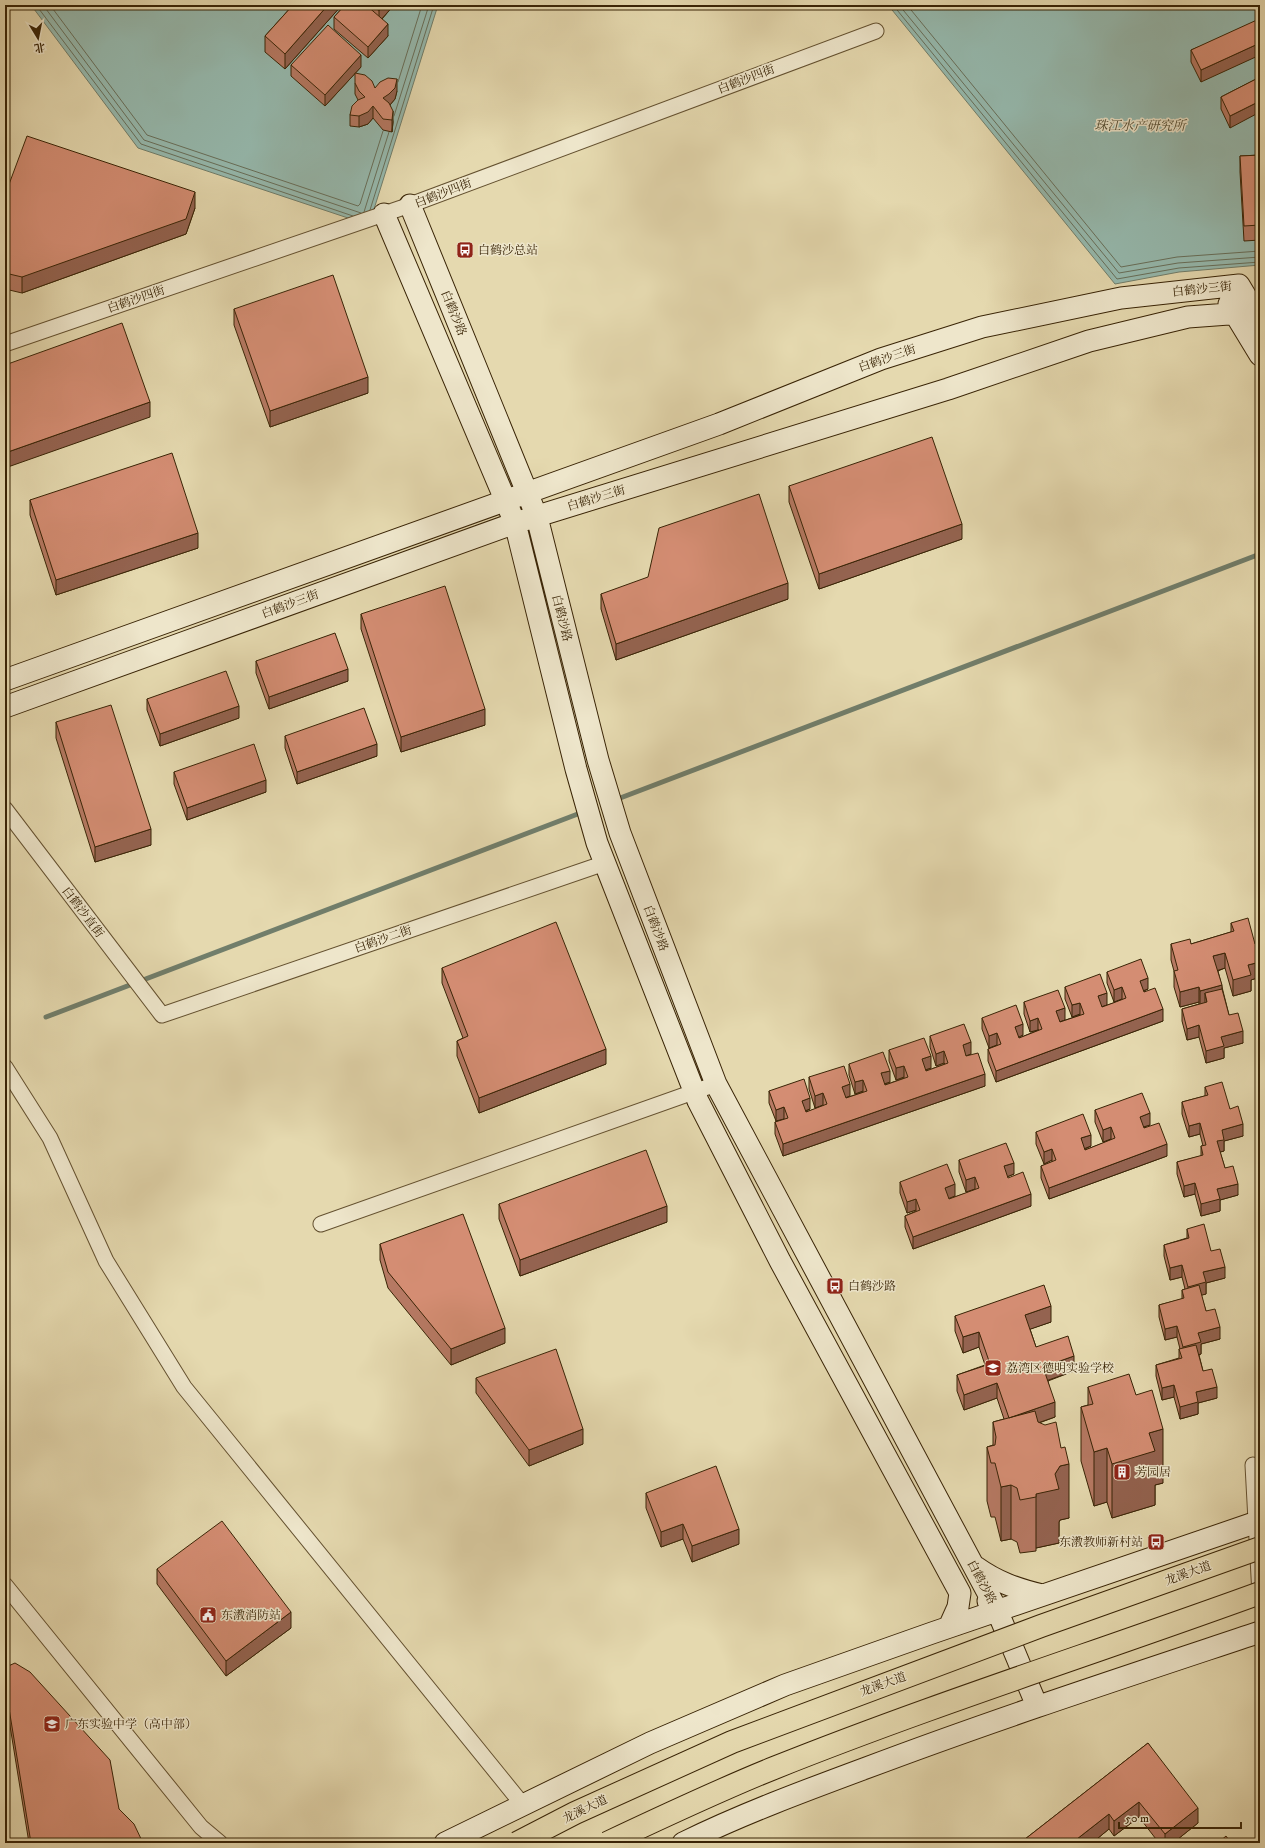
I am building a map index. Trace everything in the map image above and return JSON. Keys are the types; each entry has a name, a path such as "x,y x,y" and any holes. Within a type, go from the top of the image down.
{"main road":[{"name":"龙溪大道","path":"517,1843 575,1813 732,1742 1040,1626 1260,1548"},
{"path":"607,1843 679,1809 773,1769 874,1729 1260,1594"}],"street":[{"name":"白鹤沙四街","path":"5,344 410,205 876,31"},
{"name":"白鹤沙路","path":"410,205 537,517 598,760 620,833 716,1084 997,1610 1037,1706"},
{"name":"白鹤沙路","path":"384,214 515,523 576,769 597,843 695,1092 780,1261 960,1593 958,1607 949,1627"},
{"name":"白鹤沙三街","path":"5,680 719,424 881,359 982,327 1121,298 1218,287 1251,315"},
{"name":"白鹤沙三街","path":"5,707 515,523 948,389 1089,340 1188,318 1251,315"},
{"path":"1251,315 1260,355"},
{"name":"白鹤沙直街","path":"5,809 162,1015"},
{"name":"白鹤沙二街","path":"162,1015 605,863"},
{"path":"5,1067 50,1138 106,1261 184,1387 523,1804"},
{"path":"321,1224 716,1084"},
{"path":"1253,1465 1260,1594"},
{"path":"451,1842 523,1804 650,1743 786,1685 997,1610 1257,1522"},
{"path":"941,1556 997,1610"},
{"path":"974,1566 991,1578 1004,1584 1042,1596"},
{"path":"5,1585 201,1827 220,1843"},
{"path":"683,1843 783,1799 914,1750 1037,1706 1260,1632"}],"water":[{"path":"31,5 438,5 369,225 138,148"},
{"name":"珠江水产研究所","path":"888,5 1260,5 1260,265 1179,272 1115,284"}],"building":[{"path":"293,5 328,5 285,54 265,36"},
{"path":"345,5 366,5 388,24 368,47 334,17"},
{"path":"372,5 384,5 379,11"},
{"path":"1259,19 1260,43 1201,70 1191,50"},
{"path":"328,25 361,55 325,95 291,65"},
{"path":"355,73 365,75 372,81 375,88 380,82 388,78 397,79 395,88 383,98 389,103 393,111 392,120 383,119 373,106 368,112 359,116 350,115 352,106 358,100 365,97 359,91 355,83"},
{"path":"1260,77 1260,101 1230,116 1221,97"},
{"path":"27,136 195,192 186,219 22,277 5,273 5,195"},
{"path":"1260,155 1260,225 1244,226 1240,156"},
{"path":"333,275 368,377 270,411 234,309"},
{"path":"122,323 150,402 5,453 5,365"},
{"path":"932,437 962,524 819,574 789,486"},
{"path":"172,453 198,533 56,580 30,500"},
{"path":"759,494 788,583 616,644 601,594 648,577 659,528"},
{"path":"445,586 485,709 401,737 361,614"},
{"path":"335,633 348,669 269,697 256,661"},
{"path":"226,671 239,706 160,734 147,699"},
{"path":"111,705 151,829 95,847 56,722"},
{"path":"364,708 377,744 297,772 285,736"},
{"path":"254,744 266,780 187,808 174,772"},
{"path":"1248,918 1255,944 1260,943 1260,962 1248,965 1251,975 1233,980 1225,953 1213,956 1222,985 1200,991 1199,987 1180,992 1174,971 1178,970 1171,944 1190,939 1191,944 1234,931 1231,923"},
{"path":"556,922 606,1049 479,1098 457,1041 468,1036 442,968"},
{"path":"1141,959 1148,978 1140,981 1144,992 1155,988 1163,1009 996,1071 988,1049 1001,1044 997,1033 989,1036 982,1018 1016,1005 1023,1024 1015,1027 1019,1038 1042,1029 1038,1018 1030,1021 1024,1002 1058,990 1065,1008 1056,1011 1060,1022 1084,1014 1080,1003 1072,1005 1065,987 1100,974 1107,993 1098,996 1102,1007 1113,1003 1126,998 1122,987 1114,990 1107,972"},
{"path":"1222,989 1229,1015 1238,1013 1243,1031 1221,1037 1224,1046 1206,1051 1199,1025 1187,1029 1182,1009 1207,1002 1205,993"},
{"path":"964,1024 971,1042 963,1045 966,1056 978,1053 985,1074 783,1144 775,1122 788,1118 784,1107 776,1110 769,1091 804,1079 810,1098 802,1101 806,1112 827,1104 823,1093 815,1096 809,1077 844,1066 850,1084 842,1087 846,1098 867,1091 863,1080 855,1082 849,1064 883,1052 890,1071 881,1073 885,1085 908,1077 904,1066 896,1068 889,1050 924,1038 931,1056 922,1059 926,1071 948,1063 944,1051 936,1054 930,1036"},
{"path":"1222,1082 1230,1109 1238,1106 1243,1124 1222,1130 1224,1140 1217,1141 1225,1168 1233,1166 1238,1184 1217,1189 1220,1199 1201,1204 1195,1183 1184,1186 1177,1162 1203,1155 1201,1146 1206,1145 1200,1123 1189,1126 1182,1102 1208,1095 1205,1087"},
{"path":"1142,1093 1150,1113 1140,1117 1144,1128 1159,1123 1167,1144 1049,1188 1041,1166 1056,1160 1052,1149 1044,1152 1036,1132 1083,1114 1091,1135 1081,1138 1085,1150 1115,1138 1111,1127 1103,1130 1095,1110"},
{"path":"1006,1143 1014,1163 1004,1166 1008,1178 1023,1172 1031,1194 913,1237 905,1216 920,1210 916,1199 907,1202 900,1182 947,1164 955,1184 945,1188 949,1199 979,1188 975,1177 966,1180 959,1160"},
{"path":"646,1150 667,1206 520,1260 499,1204"},
{"path":"463,1214 505,1328 451,1349 388,1272 380,1244"},
{"path":"1204,1224 1211,1251 1220,1249 1225,1267 1203,1272 1206,1282 1188,1287 1182,1265 1170,1268 1164,1245 1189,1238 1187,1229"},
{"path":"1044,1285 1051,1306 1025,1315 1036,1347 1068,1336 1074,1356 1043,1367 1055,1402 1009,1418 997,1383 964,1395 957,1375 990,1364 979,1332 963,1337 955,1316"},
{"path":"1199,1285 1206,1311 1215,1309 1220,1327 1198,1333 1201,1342 1183,1347 1177,1326 1165,1329 1159,1305 1184,1298 1182,1290"},
{"path":"1196,1345 1203,1371 1212,1369 1217,1387 1196,1392 1198,1402 1180,1407 1174,1385 1162,1388 1156,1365 1182,1358 1179,1349"},
{"path":"556,1349 583,1429 529,1450 476,1378"},
{"path":"1129,1374 1136,1395 1152,1390 1163,1429 1149,1433 1155,1451 1112,1464 1107,1448 1094,1452 1081,1407 1093,1404 1088,1387"},
{"path":"1035,1411 1038,1422 1045,1425 1056,1422 1061,1448 1065,1447 1069,1464 1060,1466 1055,1474 1059,1489 1036,1494 1036,1497 1020,1500 1017,1488 1011,1485 1001,1487 995,1463 991,1463 987,1447 995,1445 996,1437 993,1422"},
{"path":"716,1466 739,1529 692,1546 683,1524 661,1532 646,1493"},
{"path":"222,1521 291,1612 226,1661 157,1569"},
{"name":"广东实验中学（高中部）","path":"15,1663 30,1672 110,1760 119,1809 134,1824 143,1843 31,1843 5,1684 6,1667"},
{"path":"1148,1743 1198,1808 1165,1834 1139,1802 1114,1821 1109,1814 1077,1839 1081,1843 1020,1843"},
{"path":"1226,1836 1231,1843 1218,1843"}],"waterway":[{"path":"615,800 1260,554"},
{"path":"46,1017 583,812"}],"place":[{"name":"白鹤沙总站","path":"465,250"},
{"name":"白鹤沙路","path":"835,1286"},
{"name":"荔湾区德明实验学校","path":"993,1368"},
{"name":"芳园居","path":"1122,1472"},
{"name":"东漖教师新村站","path":"1156,1542"},
{"name":"东漖消防站","path":"208,1615"},
{"name":"广东实验中学（高中部）","path":"52,1724"}]}
